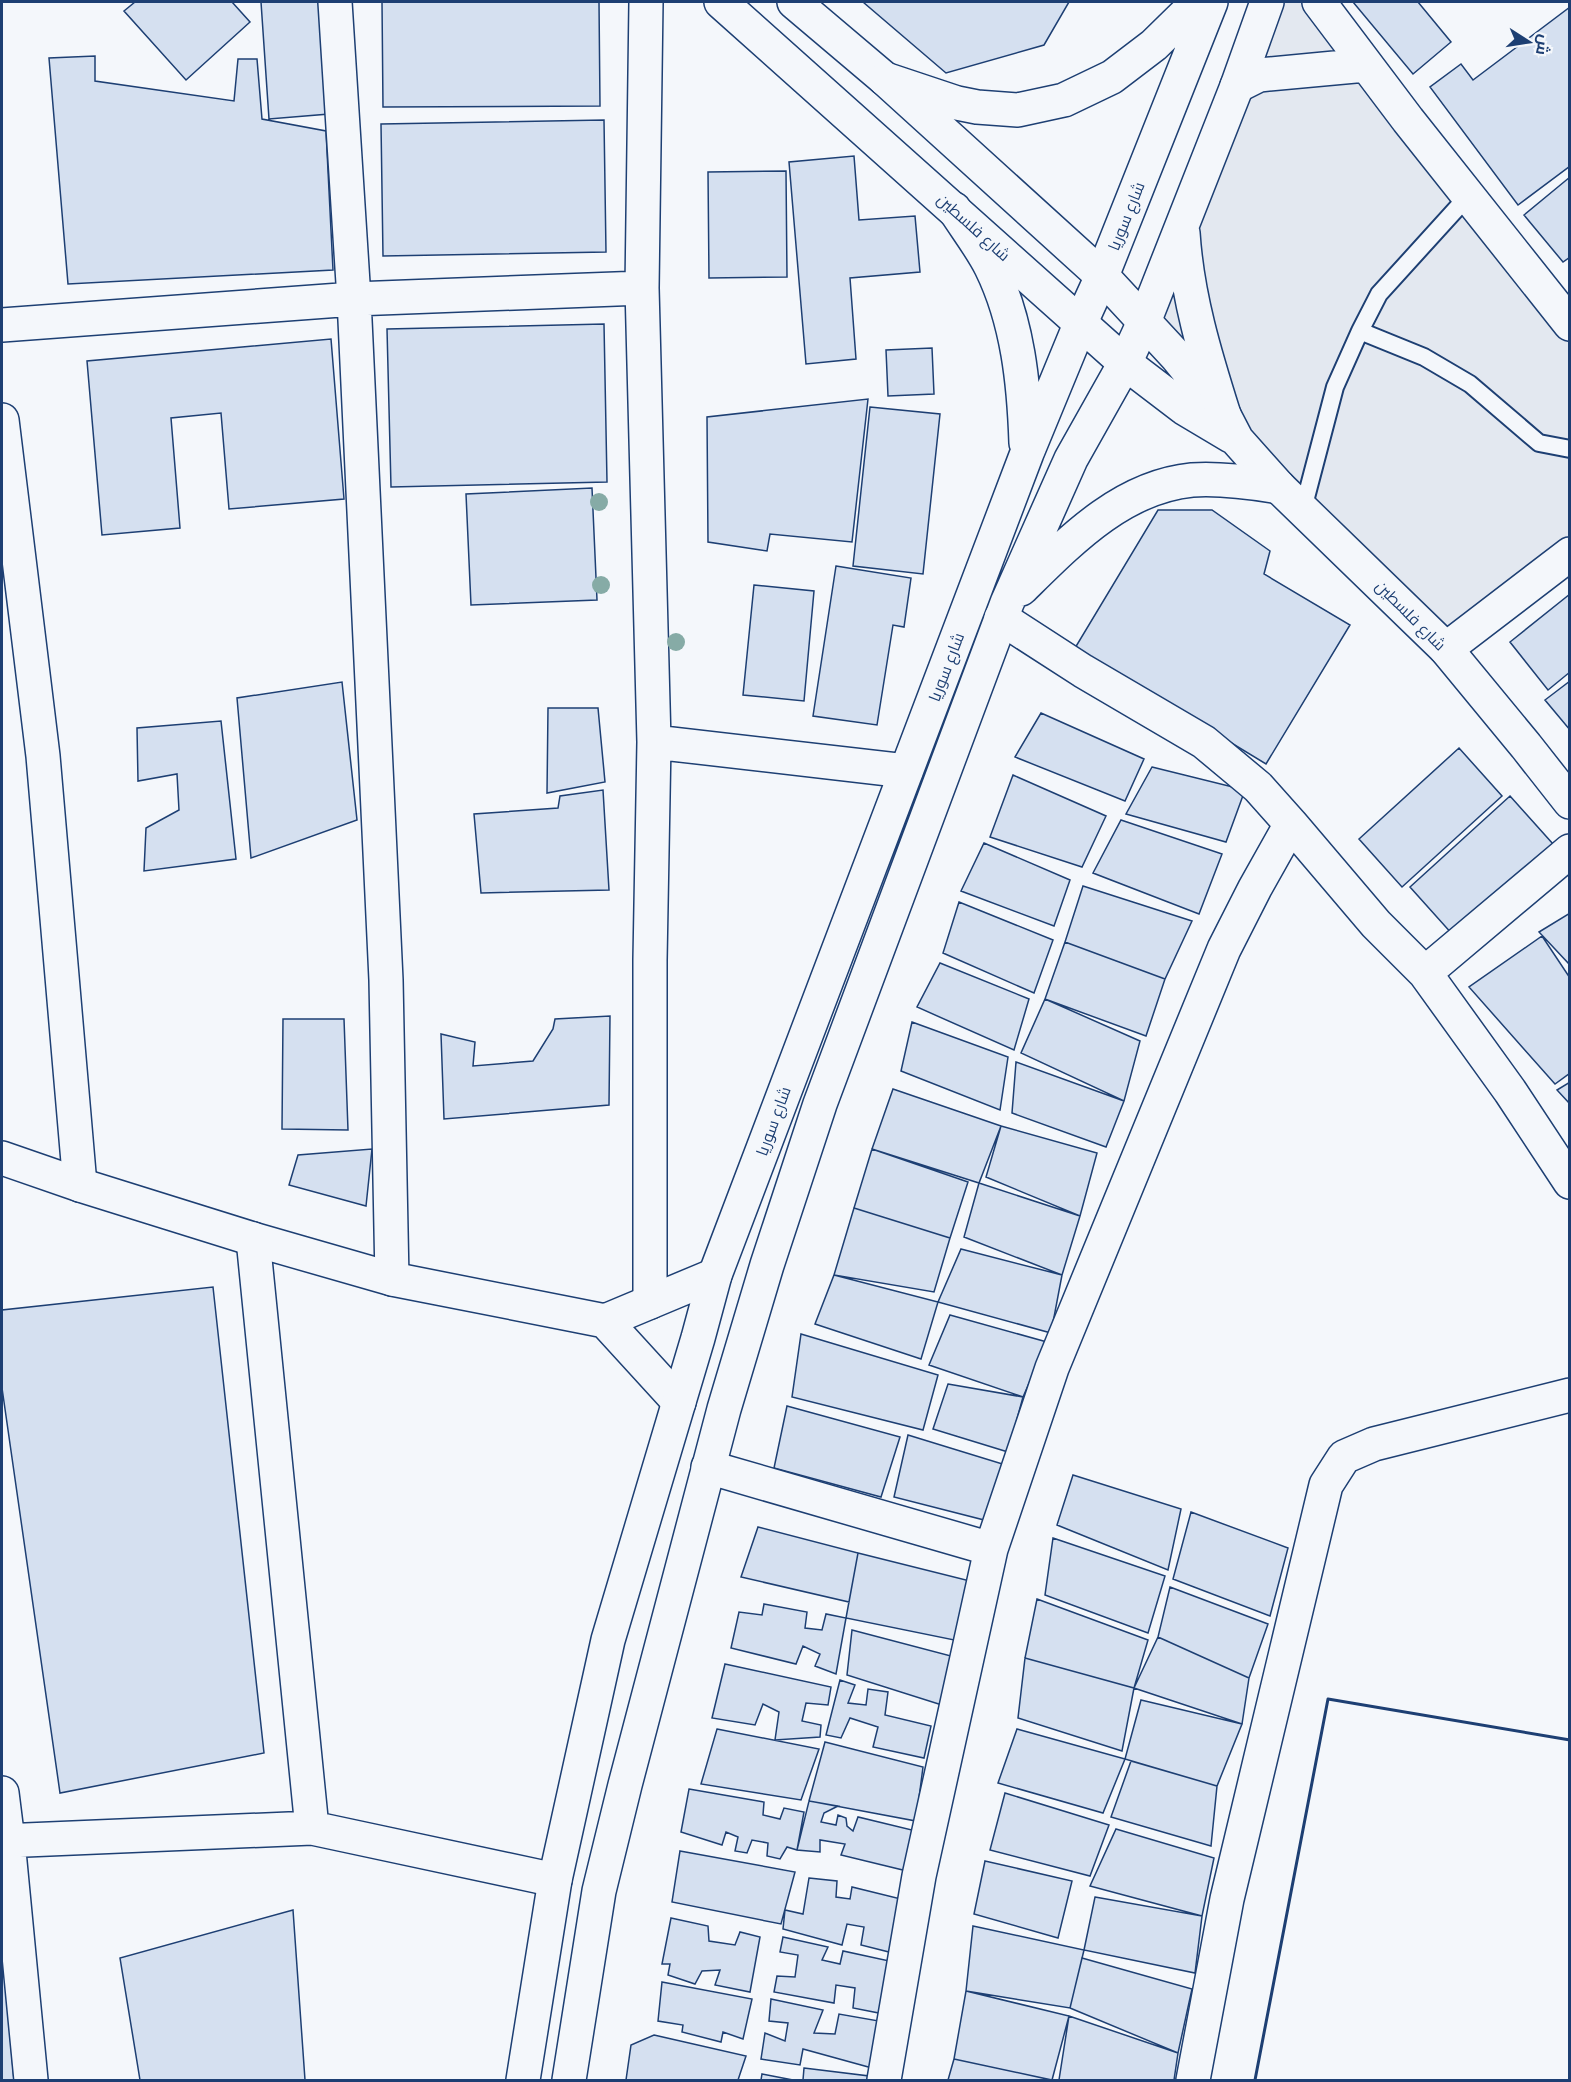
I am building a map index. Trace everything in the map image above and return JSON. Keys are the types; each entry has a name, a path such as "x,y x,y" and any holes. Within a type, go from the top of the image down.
{"street":[{"path":"335,2 354,299 385,969 392,1279"},
{"path":"646,2 642,288 654,742 650,960 650,1302"},
{"name":"شارع فلسطين","path":"721,2 1125,363 1184,408 1231,428"},
{"name":"شارع فلسطين","path":"794,2 885,79 1102,276 1177,357 1279,486 1446,649 1527,746 1569,802"},
{"path":"885,79 957,103 977,107 1018,110 1064,100 1112,77 1154,45 1198,2"},
{"name":"شارع سوريا","path":"523,2080 555,1880 608,1640 715,1275 1027,453 1102,276 1210,2"},
{"path":"569,2080 599,1892 708,1467 767,1265 820,1104 1004,610 1071,459 1125,363 1144,322 1237,86 1267,2"},
{"path":"1319,2 1569,324"},
{"path":"1237,86 1259,75 1366,65"},
{"path":"954,209 991,266 1008,309 1024,396 1027,453"},
{"path":"1183,225 1185,261 1204,354 1231,428"},
{"path":"2,325 354,299 642,288"},
{"path":"2,420 43,756 80,1185"},
{"path":"1004,610 1077,534 1111,510 1151,489 1201,480 1232,480 1279,486"},
{"path":"1446,649 1569,554"},
{"path":"1004,610 1083,671 1204,742 1258,787 1376,924 1425,973 1510,1091 1569,1182"},
{"path":"654,742 906,771"},
{"path":"884,2080 919,1876 991,1550 1052,1368 1224,949 1291,824"},
{"path":"1425,973 1569,851"},
{"path":"2,1158 253,1239 392,1279 605,1321 715,1275"},
{"path":"253,1239 312,1828"},
{"path":"605,1321 679,1402"},
{"path":"1193,2080 1227,1899 1326,1485 1344,1457 1374,1444 1569,1395"},
{"path":"708,1467 991,1550"},
{"path":"2,1793 5,1841 31,2080"},
{"path":"5,1841 312,1828 555,1880"}],"lane":[{"path":"1303,509 1335,387 1379,294 1468,196"},
{"path":"1360,331 1424,357 1470,384 1539,443 1569,449"}],"shaded area":[{"path":"1262,2 1312,2 1569,332 1569,545 1448,641 1285,485 1147,314"}],"building":[{"path":"135,2 232,2 250,22 186,80 124,11"},
{"path":"261,2 321,2 329,114 269,119"},
{"path":"382,2 599,2 600,106 383,107"},
{"path":"863,2 1069,2 1044,45 946,73"},
{"path":"1353,2 1418,2 1451,42 1413,74"},
{"path":"1570,7 1570,166 1518,205 1430,87 1461,64 1473,80"},
{"path":"95,56 95,81 234,101 238,59 257,59 262,119 326,131 333,270 68,284 49,58"},
{"path":"604,120 606,252 383,256 381,124"},
{"path":"854,156 859,220 915,216 920,272 850,278 856,359 806,364 789,162"},
{"path":"786,171 787,277 709,278 708,172"},
{"path":"1570,177 1570,257 1563,262 1524,215"},
{"path":"604,324 607,482 391,487 387,329"},
{"path":"331,339 344,499 229,509 221,413 171,418 180,528 102,535 87,361"},
{"path":"932,348 934,394 888,396 886,350"},
{"path":"868,399 852,542 770,534 767,551 708,542 707,417"},
{"path":"870,407 940,414 923,574 853,566"},
{"path":"592,488 597,600 471,605 466,494"},
{"path":"1158,510 1212,510 1270,551 1264,574 1350,625 1266,764 1075,648"},
{"path":"836,566 911,578 904,627 893,625 877,725 813,716"},
{"path":"754,585 814,591 804,701 743,695"},
{"path":"1570,594 1570,672 1548,690 1510,642"},
{"path":"1570,681 1570,730 1545,700"},
{"path":"342,682 357,820 251,858 237,698"},
{"path":"548,708 598,708 605,782 547,793"},
{"path":"1041,713 1144,759 1125,801 1015,757"},
{"path":"221,721 236,859 144,871 146,828 179,810 177,774 138,781 137,728"},
{"path":"1459,748 1502,796 1402,887 1359,839"},
{"path":"1152,767 1245,790 1226,842 1126,814"},
{"path":"1013,775 1106,816 1082,867 990,837"},
{"path":"603,790 609,890 481,893 474,814 558,808 560,796"},
{"path":"1510,796 1553,844 1453,935 1410,887"},
{"path":"1121,820 1222,854 1199,914 1093,873"},
{"path":"984,843 1070,880 1054,926 961,891"},
{"path":"1083,886 1192,921 1165,979 1065,942"},
{"path":"959,902 1053,940 1034,993 943,953"},
{"path":"1570,913 1570,965 1539,932"},
{"path":"1542,936 1570,978 1570,1073 1555,1084 1469,987"},
{"path":"1065,942 1165,979 1146,1036 1045,999"},
{"path":"940,963 1029,999 1014,1050 917,1007"},
{"path":"1045,999 1140,1041 1124,1101 1021,1053"},
{"path":"610,1016 609,1105 444,1119 441,1034 475,1042 473,1066 533,1061 553,1029 555,1019"},
{"path":"283,1019 344,1019 348,1130 282,1129"},
{"path":"912,1022 1008,1057 1000,1110 901,1071"},
{"path":"1016,1062 1124,1101 1106,1147 1012,1113"},
{"path":"1570,1082 1570,1104 1557,1090"},
{"path":"893,1089 1001,1126 979,1183 872,1149"},
{"path":"1001,1126 1097,1153 1080,1216 986,1177"},
{"path":"372,1149 366,1206 289,1185 298,1155"},
{"path":"872,1149 968,1182 950,1238 854,1208"},
{"path":"979,1183 1080,1216 1062,1275 964,1237"},
{"path":"854,1208 950,1238 934,1292 834,1275"},
{"path":"961,1249 1062,1275 1051,1333 938,1302"},
{"path":"834,1275 938,1302 921,1359 815,1324"},
{"path":"213,1287 264,1753 60,1793 2,1388 2,1310"},
{"path":"950,1315 1047,1342 1023,1397 929,1365"},
{"path":"801,1334 938,1375 923,1430 792,1397"},
{"path":"948,1384 1023,1397 1008,1452 933,1429"},
{"path":"787,1406 900,1437 881,1497 774,1468"},
{"path":"908,1435 1009,1466 992,1522 894,1497"},
{"path":"1073,1475 1181,1509 1168,1570 1057,1525"},
{"path":"1191,1512 1288,1548 1270,1616 1173,1579"},
{"path":"758,1527 858,1553 849,1602 741,1577"},
{"path":"1053,1538 1165,1576 1148,1633 1045,1595"},
{"path":"858,1553 974,1582 954,1640 846,1618"},
{"path":"1170,1587 1268,1624 1249,1678 1158,1637"},
{"path":"1037,1599 1148,1640 1134,1688 1025,1658"},
{"path":"764,1604 807,1612 805,1628 822,1630 826,1614 846,1618 836,1674 815,1666 820,1654 803,1646 796,1664 731,1648 739,1612 762,1615"},
{"path":"852,1630 951,1656 945,1706 847,1675"},
{"path":"1158,1637 1249,1678 1242,1724 1134,1688"},
{"path":"1025,1658 1134,1688 1122,1751 1018,1718"},
{"path":"725,1664 831,1687 828,1705 806,1703 802,1721 821,1725 820,1737 775,1740 779,1712 763,1704 755,1725 712,1718"},
{"path":"840,1680 855,1685 848,1703 866,1705 868,1689 888,1692 885,1715 931,1726 924,1758 873,1747 878,1727 850,1718 841,1738 826,1735"},
{"path":"1141,1700 1242,1724 1217,1786 1125,1759"},
{"path":"717,1729 819,1749 801,1800 701,1784"},
{"path":"1017,1729 1125,1759 1103,1813 998,1783"},
{"path":"825,1742 923,1767 916,1821 809,1801"},
{"path":"1131,1761 1217,1786 1211,1846 1111,1817"},
{"path":"689,1789 764,1802 763,1815 780,1819 784,1808 804,1812 797,1850 787,1847 780,1859 767,1856 768,1843 752,1840 747,1853 735,1851 738,1837 726,1832 722,1845 681,1832"},
{"path":"1005,1793 1109,1825 1090,1876 990,1850"},
{"path":"809,1801 838,1806 824,1813 821,1822 836,1825 838,1815 846,1818 847,1826 853,1831 858,1817 912,1830 907,1871 841,1855 845,1844 820,1840 820,1852 797,1850"},
{"path":"1116,1829 1214,1858 1202,1916 1090,1886"},
{"path":"680,1851 795,1872 781,1924 672,1902"},
{"path":"985,1861 1072,1881 1058,1938 974,1914"},
{"path":"809,1878 837,1881 836,1897 850,1899 852,1887 905,1900 893,1953 861,1945 864,1927 847,1924 842,1945 783,1929 785,1910 803,1914"},
{"path":"1095,1897 1202,1916 1195,1973 1084,1950"},
{"path":"293,1910 305,2080 140,2080 120,1958"},
{"path":"671,1918 708,1926 709,1941 735,1945 740,1932 760,1937 750,1992 715,1985 720,1970 702,1971 695,1984 668,1975 670,1964 662,1964"},
{"path":"973,1926 1084,1950 1070,2008 966,1991"},
{"path":"783,1937 828,1947 822,1960 840,1964 843,1951 894,1962 884,2014 853,2008 855,1988 836,1985 834,2003 774,1992 777,1976 795,1977 798,1955 780,1952"},
{"path":"2,1943 14,2080 2,2080"},
{"path":"1082,1958 1192,1989 1178,2053 1070,2008"},
{"path":"662,1982 752,1999 743,2039 723,2032 721,2042 682,2032 683,2025 658,2021"},
{"path":"966,1991 1069,2016 1052,2080 954,2059"},
{"path":"771,1999 823,2010 814,2033 835,2034 839,2014 879,2021 872,2068 803,2049 800,2065 761,2059 765,2033 785,2041 788,2023 769,2021"},
{"path":"1069,2016 1178,2053 1174,2080 1059,2080"},
{"path":"654,2035 746,2056 738,2080 626,2080 631,2045"},
{"path":"954,2059 1052,2080 948,2080"},
{"path":"804,2068 869,2076 868,2080 803,2080"},
{"path":"762,2074 793,2080 761,2080"}],"wall":[{"path":"1255,2080 1328,1699 1570,1740"}]}
